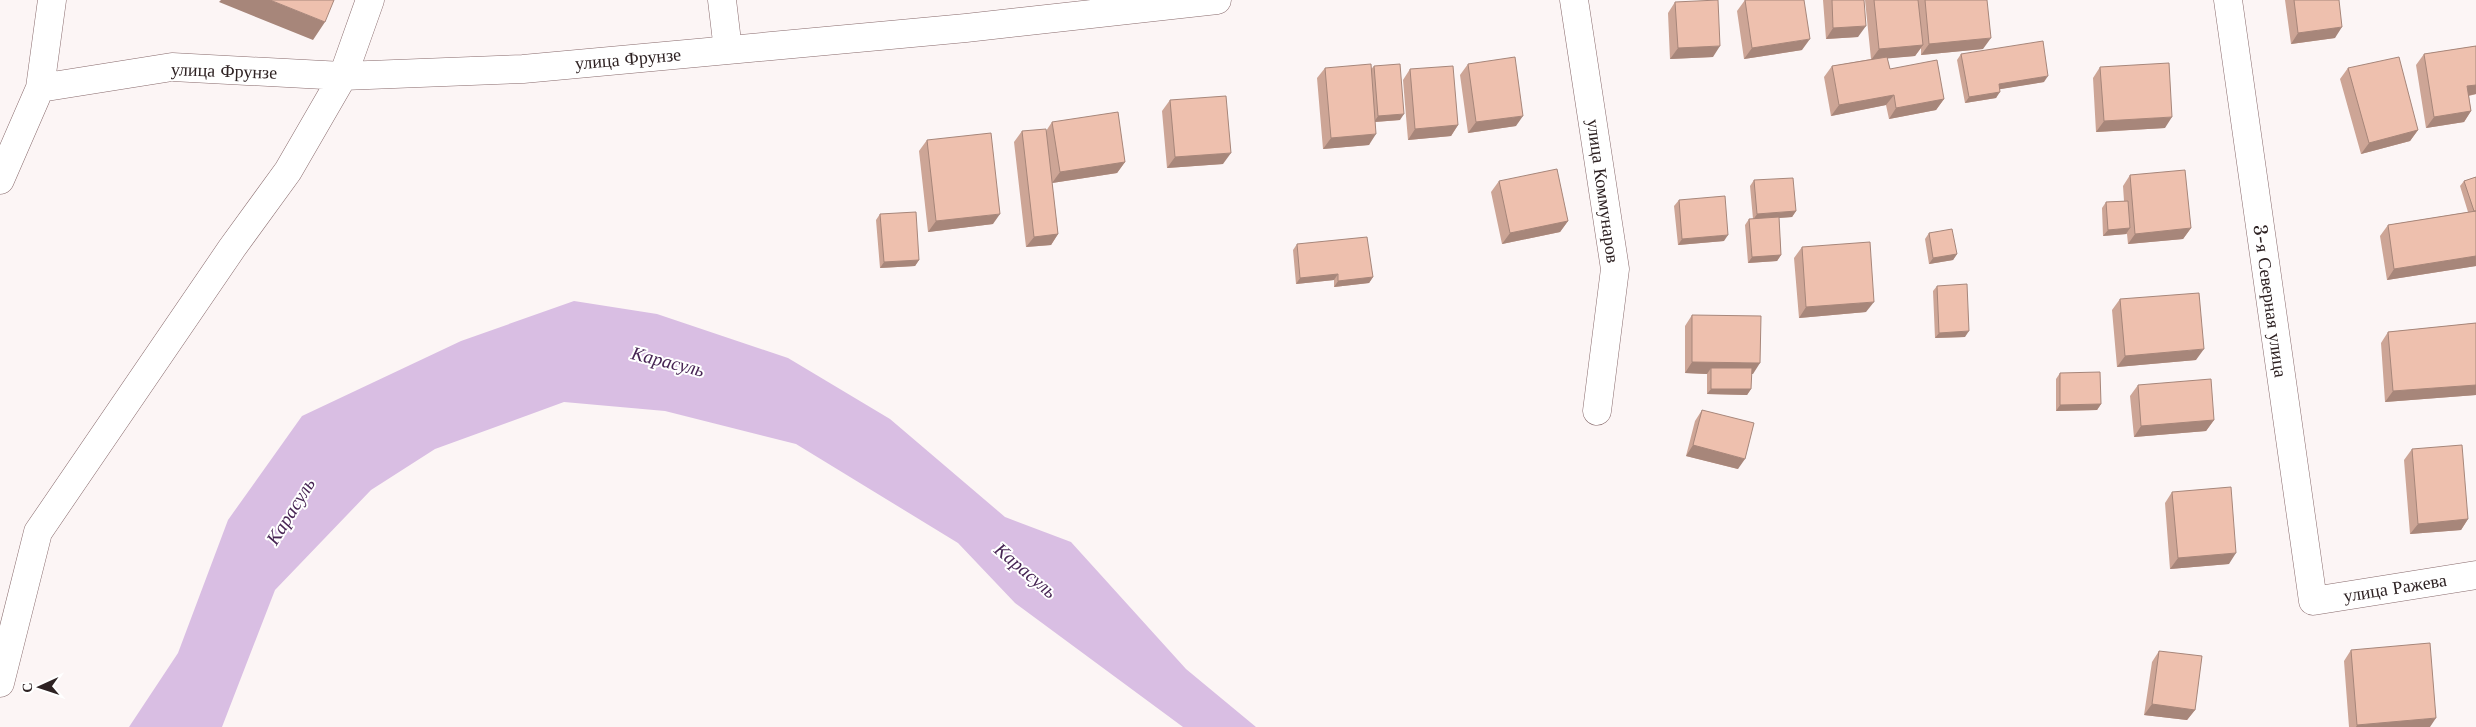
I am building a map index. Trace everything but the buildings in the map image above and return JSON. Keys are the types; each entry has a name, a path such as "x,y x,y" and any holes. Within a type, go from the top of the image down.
{"street":[{"path":"0,180 40,88 52,0"},
{"path":"0,683 38,532 232,248 288,172 344,76 370,0"},
{"path":"722,0 728,50"},
{"name":"улица Фрунзе","path":"40,88 172,67 344,76 523,69 966,28 1217,0"},
{"name":"улица Коммунаров","path":"1574,0 1615,269 1597,411"},
{"name":"3-я Северная улица","path":"2228,0 2313,601"},
{"name":"улица Ражева","path":"2313,601 2476,575"}],"water":[{"name":"Карасуль","path":"574,301 657,314 788,358 890,419 1005,517 1071,542 1186,669 1256,727 1183,727 1015,603 958,543 796,444 665,411 564,402 435,449 371,490 275,590 222,727 129,727 178,653 228,520 302,416 461,341"}]}
